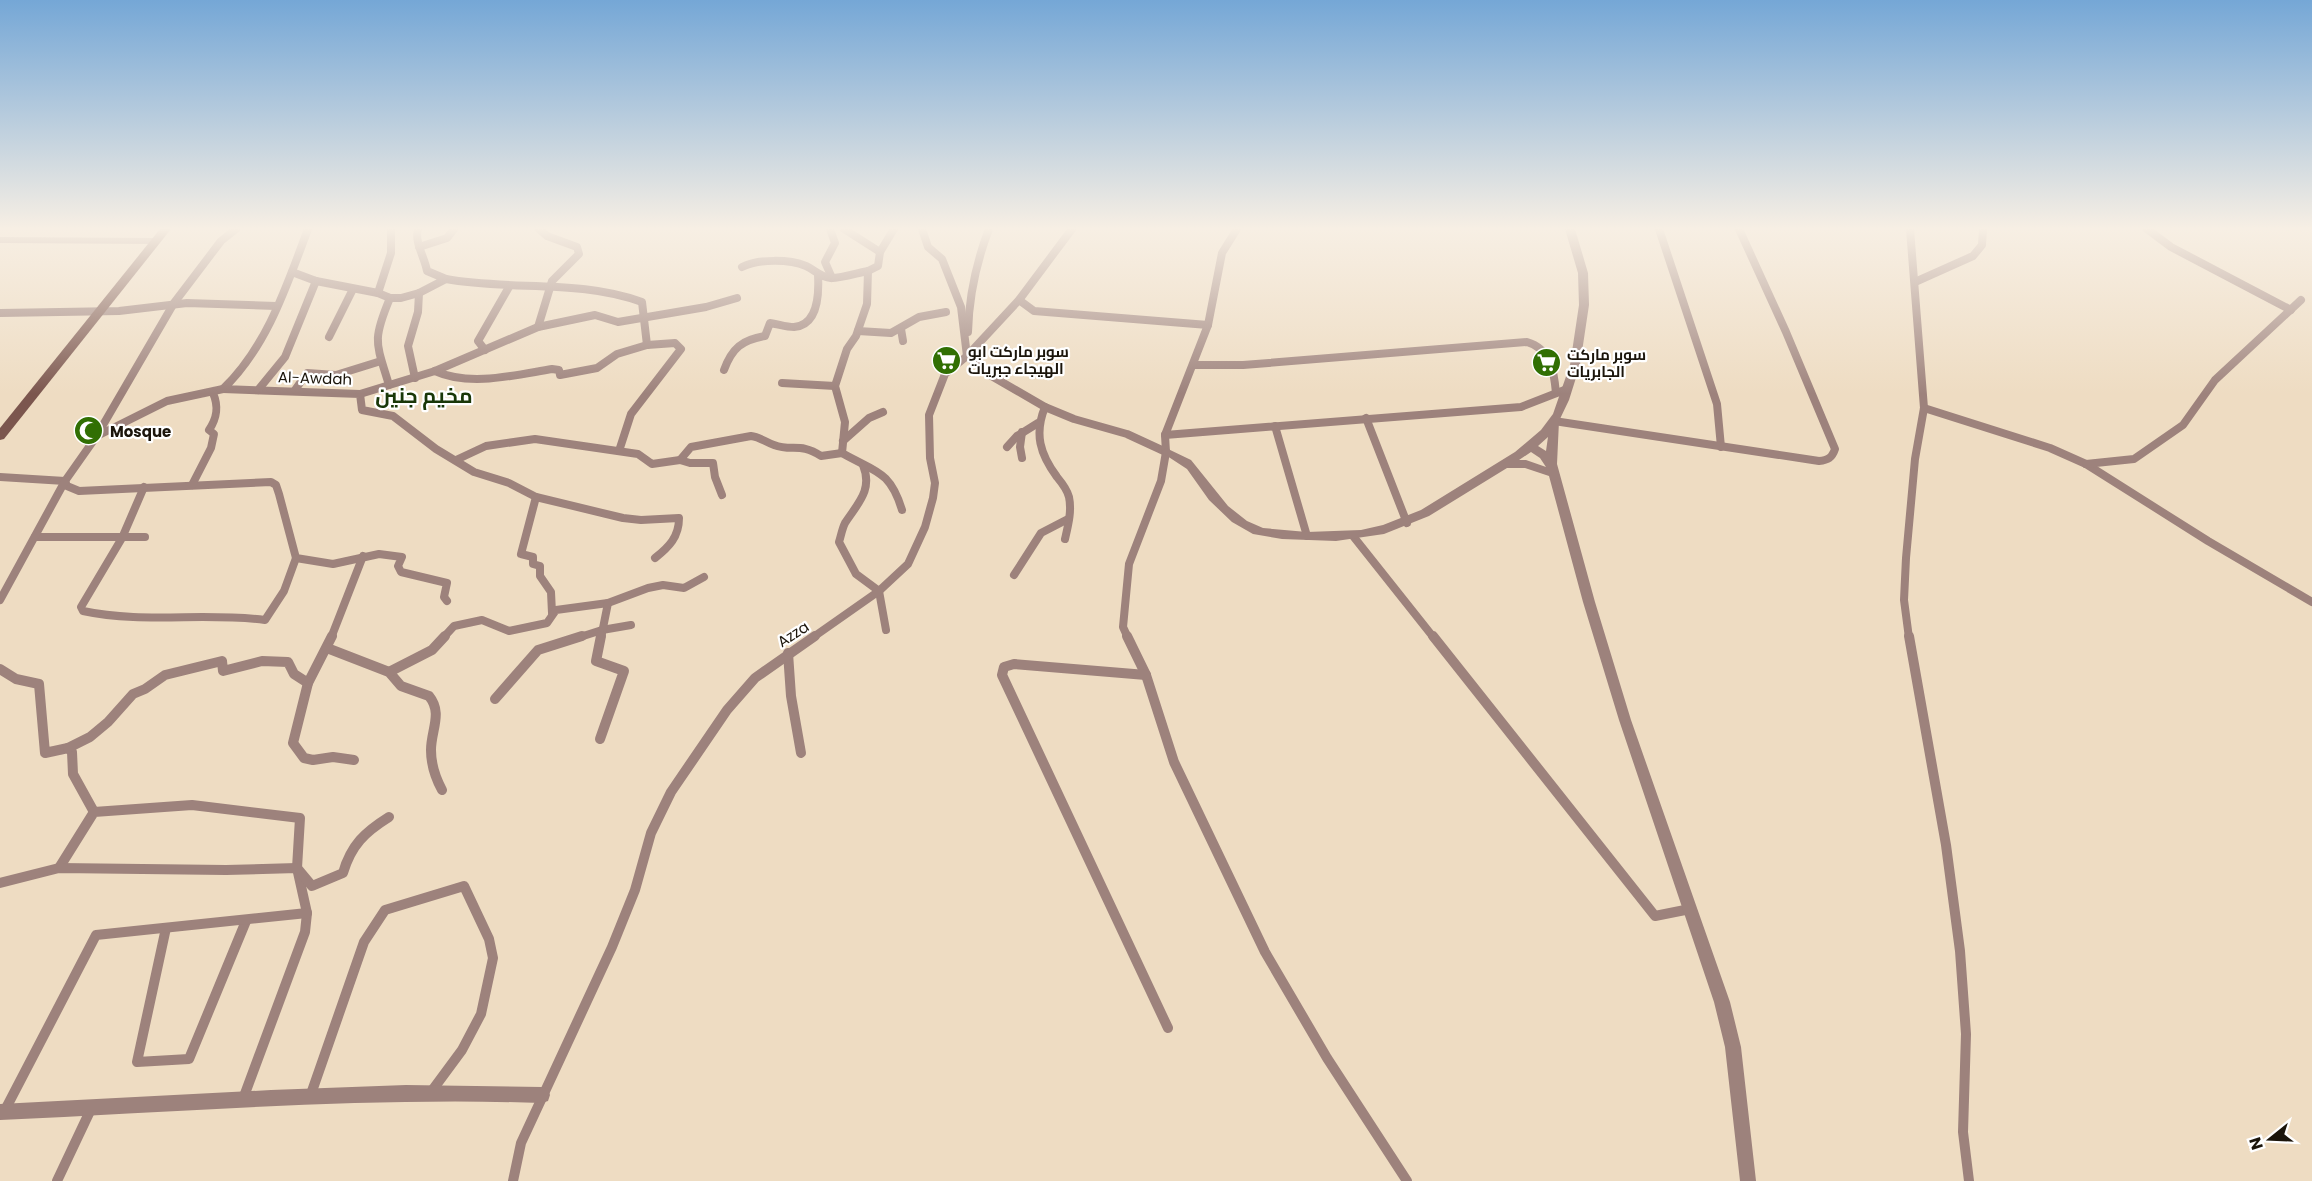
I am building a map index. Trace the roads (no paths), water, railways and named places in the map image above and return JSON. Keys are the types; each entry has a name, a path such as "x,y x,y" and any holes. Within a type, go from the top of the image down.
{"main road":[{"path":"0,436 120,284"}],"street":[{"path":"0,600 64,481 96,437 174,303 188,284"},
{"path":"96,437 167,401 213,393 223,389 241,374 286,284"},
{"path":"258,390 285,357 314,284"},
{"path":"332,284 378,293 390,298 401,298 436,284"},
{"path":"378,293 381,284"},
{"path":"486,284 509,287 550,286 606,293 637,300 642,302 647,345"},
{"path":"724,370 732,350 749,338 765,336 770,323 799,327 809,322 818,304 818,284"},
{"path":"842,453 844,422 835,386 847,349 858,331 867,304 868,284"},
{"path":"953,284 961,307 967,356 988,374 1045,407 1074,419 1127,434 1184,460 1210,494 1242,523 1258,531 1307,536 1353,536 1379,532 1407,523 1432,512 1505,464 1528,448 1554,421"},
{"path":"967,356 969,306 973,284"},
{"name":"Azza","path":"513,1181 521,1143 612,947 635,890 651,833 671,792 727,710 755,678 879,591 908,564 925,527 935,483 930,458 929,415 945,374 967,356 1031,284"},
{"path":"1216,284 1208,326 1165,435 1166,452 1161,481 1129,564 1123,627 1146,675 1174,762 1265,952 1327,1058 1407,1181"},
{"path":"1583,284 1579,350 1562,391 1554,421 1552,470 1625,720 1722,1002 1733,1047 1748,1181"},
{"path":"1677,284 1717,404 1721,447"},
{"path":"1554,421 1721,447 1819,461 1827,460 1833,455 1835,449 1764,284"},
{"path":"1915,284 1924,408 1915,459 1905,558 1904,600 1914,675 1946,845 1960,951 1966,1034 1964,1132 1969,1181"},
{"path":"2242,284 2291,310"},
{"path":"538,327 545,292 550,286"},
{"path":"485,350 477,341 509,287"},
{"path":"329,337 353,288"},
{"path":"415,378 408,346 418,312 418,293"},
{"path":"389,385 376,337 390,298"},
{"path":"360,394 435,371 538,327 595,315 618,322 706,307 737,298"},
{"path":"1019,300 1034,311 1208,326"},
{"path":"2086,464 2134,459 2183,425 2215,380 2301,300"},
{"path":"0,313 146,310 174,303 276,306"},
{"path":"858,331 884,333 902,329 919,317 946,312"},
{"path":"902,329 903,341"},
{"path":"1192,365 1243,365 1527,342 1540,345 1547,355 1562,391"},
{"path":"435,371 440,375 464,378 552,369 559,370 560,375 597,368 617,354 647,345 675,343 681,349 631,414 619,451"},
{"path":"295,390 307,373 336,375 381,361"},
{"path":"782,383 835,386"},
{"name":"Al-Awdah","path":"223,389 360,394 362,410 393,416 436,449 474,472 509,483 536,497 623,518 641,520 679,518 679,532 670,547 655,558"},
{"path":"1165,435 1521,407 1562,391"},
{"path":"192,485 211,447 214,434 209,430 214,422 218,403 213,393"},
{"path":"1045,407 1038,423 1041,454 1069,496 1065,540"},
{"path":"1924,408 2050,448 2086,464 2208,542 2312,602"},
{"path":"843,441 869,418 883,412"},
{"path":"1366,418 1407,523"},
{"path":"1007,447 1022,432 1038,423"},
{"path":"1275,426 1307,536"},
{"path":"1022,432 1020,447 1022,458"},
{"path":"680,460 691,447 751,436 759,437 775,446 809,448 821,456 842,453 891,479 897,490 902,510"},
{"path":"456,460 486,446 525,440 585,445 638,454 652,464 680,460 713,464 722,495"},
{"path":"1528,448 1552,470"},
{"path":"1505,464 1535,466 1552,470"},
{"path":"863,465 868,477 865,490 857,508 844,525 839,542 856,574 879,591 886,630"},
{"path":"0,477 64,481"},
{"path":"64,481 67,486 79,491 144,487 271,482 276,485 296,558 278,605 265,620 222,615 142,617 83,612 81,607 122,537 144,487"},
{"path":"389,672 432,650 454,626 482,620 509,631 547,623 552,613 551,592 540,576 540,566 533,564 533,557 521,554 536,497"},
{"path":"1014,575 1041,532 1068,519"},
{"path":"1353,536 1654,916 1690,909"},
{"path":"35,537 145,537"},
{"path":"296,558 321,565 349,562 363,556 386,553 402,557 398,566 401,572 447,583 444,597 447,601"},
{"path":"354,760 333,757 313,760 304,758 293,743 308,683 327,648 363,556"},
{"path":"552,613 556,610 582,605 608,603 648,588 663,585 675,589 684,588 704,578"},
{"path":"600,739 624,671 596,661 608,603"},
{"path":"495,699 538,650 602,630 632,625"},
{"path":"327,648 389,672 401,686 429,696 437,711 431,749 433,773 442,790"},
{"path":"788,653 791,696 801,753"},
{"path":"0,669 16,679 39,684 45,753 68,748 90,737 108,722 133,694 145,690 165,675 222,661 223,671 275,660 288,662 294,674 308,683"},
{"path":"1146,675 1014,664 1004,667 1002,675 1168,1028"},
{"path":"68,748 72,752 73,774 94,812"},
{"path":"94,812 192,805 300,818 297,868 307,913 305,932 243,1099"},
{"path":"60,868 94,812"},
{"path":"297,868 312,886 343,873 348,852 360,835 389,817"},
{"path":"0,883 60,868 226,870 297,868"},
{"path":"311,1094 364,942 374,923 385,910 464,886 489,939 493,958 481,1014 462,1050 431,1092"},
{"path":"307,913 246,921 96,934 2,1112 91,1109 311,1094 431,1092 543,1095"},
{"path":"166,928 137,1062 189,1059 246,921"},
{"path":"57,1181 91,1109"}],"place":[{"name":"سوبر ماركت ابو الهيجاء جبريات","path":"947,360"},
{"name":"سوبر ماركت الجابريات","path":"1546,363"},
{"name":"Mosque","path":"89,431"}],"district":[{"name":"مخيم جنين","path":"424,395"}]}
